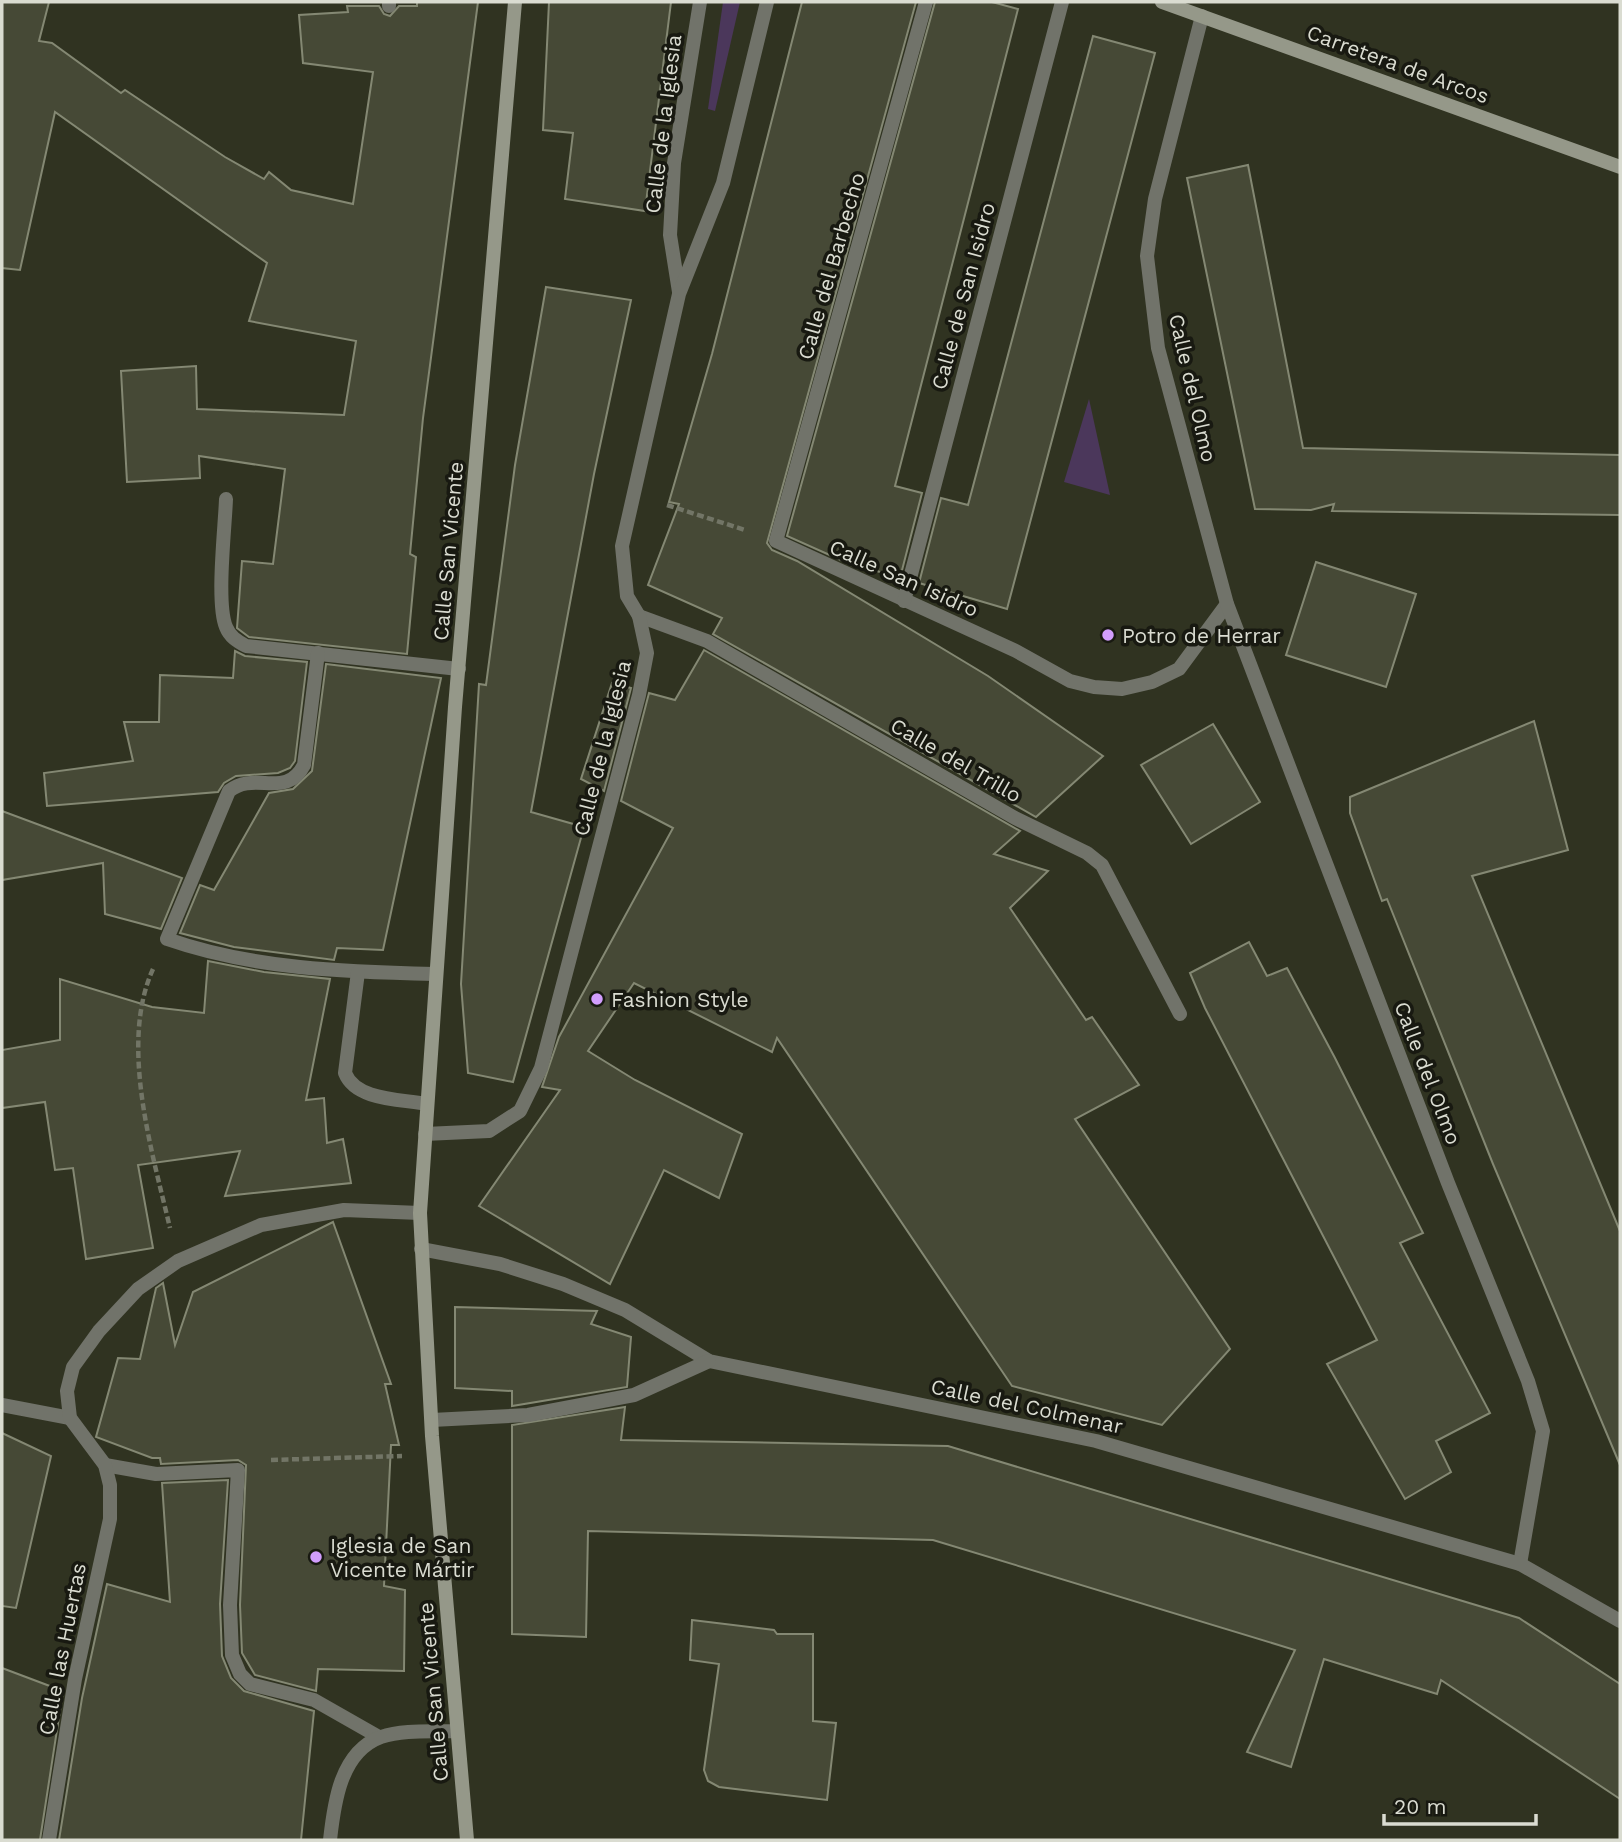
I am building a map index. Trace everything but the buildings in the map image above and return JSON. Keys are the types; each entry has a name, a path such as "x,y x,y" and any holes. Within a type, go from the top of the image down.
{"street":[{"name":"Calle San Vicente","path":"467,1840 434,1456 420,1213 435,974 515,2"},
{"name":"Calle de la Iglesia","path":"679,293 670,235 674,163 700,2"},
{"name":"Calle de la Iglesia","path":"425,1134 489,1131 520,1111 541,1068 639,695 647,653 639,616 627,596 622,572 622,546 679,293 723,183 766,2"},
{"name":"Calle del Barbecho","path":"776,541 926,2"},
{"name":"Calle de San Isidro","path":"904,601 1062,2"},
{"name":"Carretera de Arcos","path":"1162,2 1620,167"},
{"name":"Calle del Olmo","path":"1202,16 1154,199 1147,256 1158,348 1227,604 1448,1183 1528,1381 1543,1431 1520,1564"},
{"path":"226,499 223,603 225,625 232,638 246,646 459,669"},
{"name":"Calle San Isidro","path":"776,541 1016,651 1070,681 1122,689 1152,682 1179,669 1227,604"},
{"name":"Calle del Trillo","path":"639,616 707,641 1014,818 1087,853 1102,865 1180,1014"},
{"path":"318,653 304,765 298,776 288,783 240,783 229,791 167,939 202,951 328,971 435,974"},
{"path":"358,972 345,1073 348,1081 366,1093 427,1104"},
{"path":"2,1405 70,1418 67,1391 73,1367 99,1331 138,1289 178,1261 261,1225 344,1210 420,1213"},
{"name":"Calle del Colmenar","path":"421,1249 500,1264 563,1284 625,1310 709,1361 1096,1441 1520,1564 1620,1621"},
{"path":"432,1420 528,1415 634,1395 709,1361"},
{"name":"Calle las Huertas","path":"49,1840 75,1679 110,1520 110,1485 105,1465 70,1418"},
{"path":"105,1465 156,1474 238,1470 230,1605 232,1655 240,1674 250,1684 314,1700 379,1737 457,1731"},
{"path":"330,1840 338,1785 354,1758 379,1737"}],"path":[{"path":"633,494 776,541"},
{"path":"167,939 145,986 139,1029 143,1095 151,1148 178,1261"},
{"path":"238,1470 284,1457 434,1456"}],"shaded area":[{"path":"723,2 740,2 715,111 708,109"},
{"path":"1089,399 1110,495 1064,482"}],"place":[{"name":"Potro de Herrar","path":"1108,635"},
{"name":"Fashion Style","path":"597,999"},
{"name":"Iglesia de San Vicente Mártir","path":"316,1557"}]}
